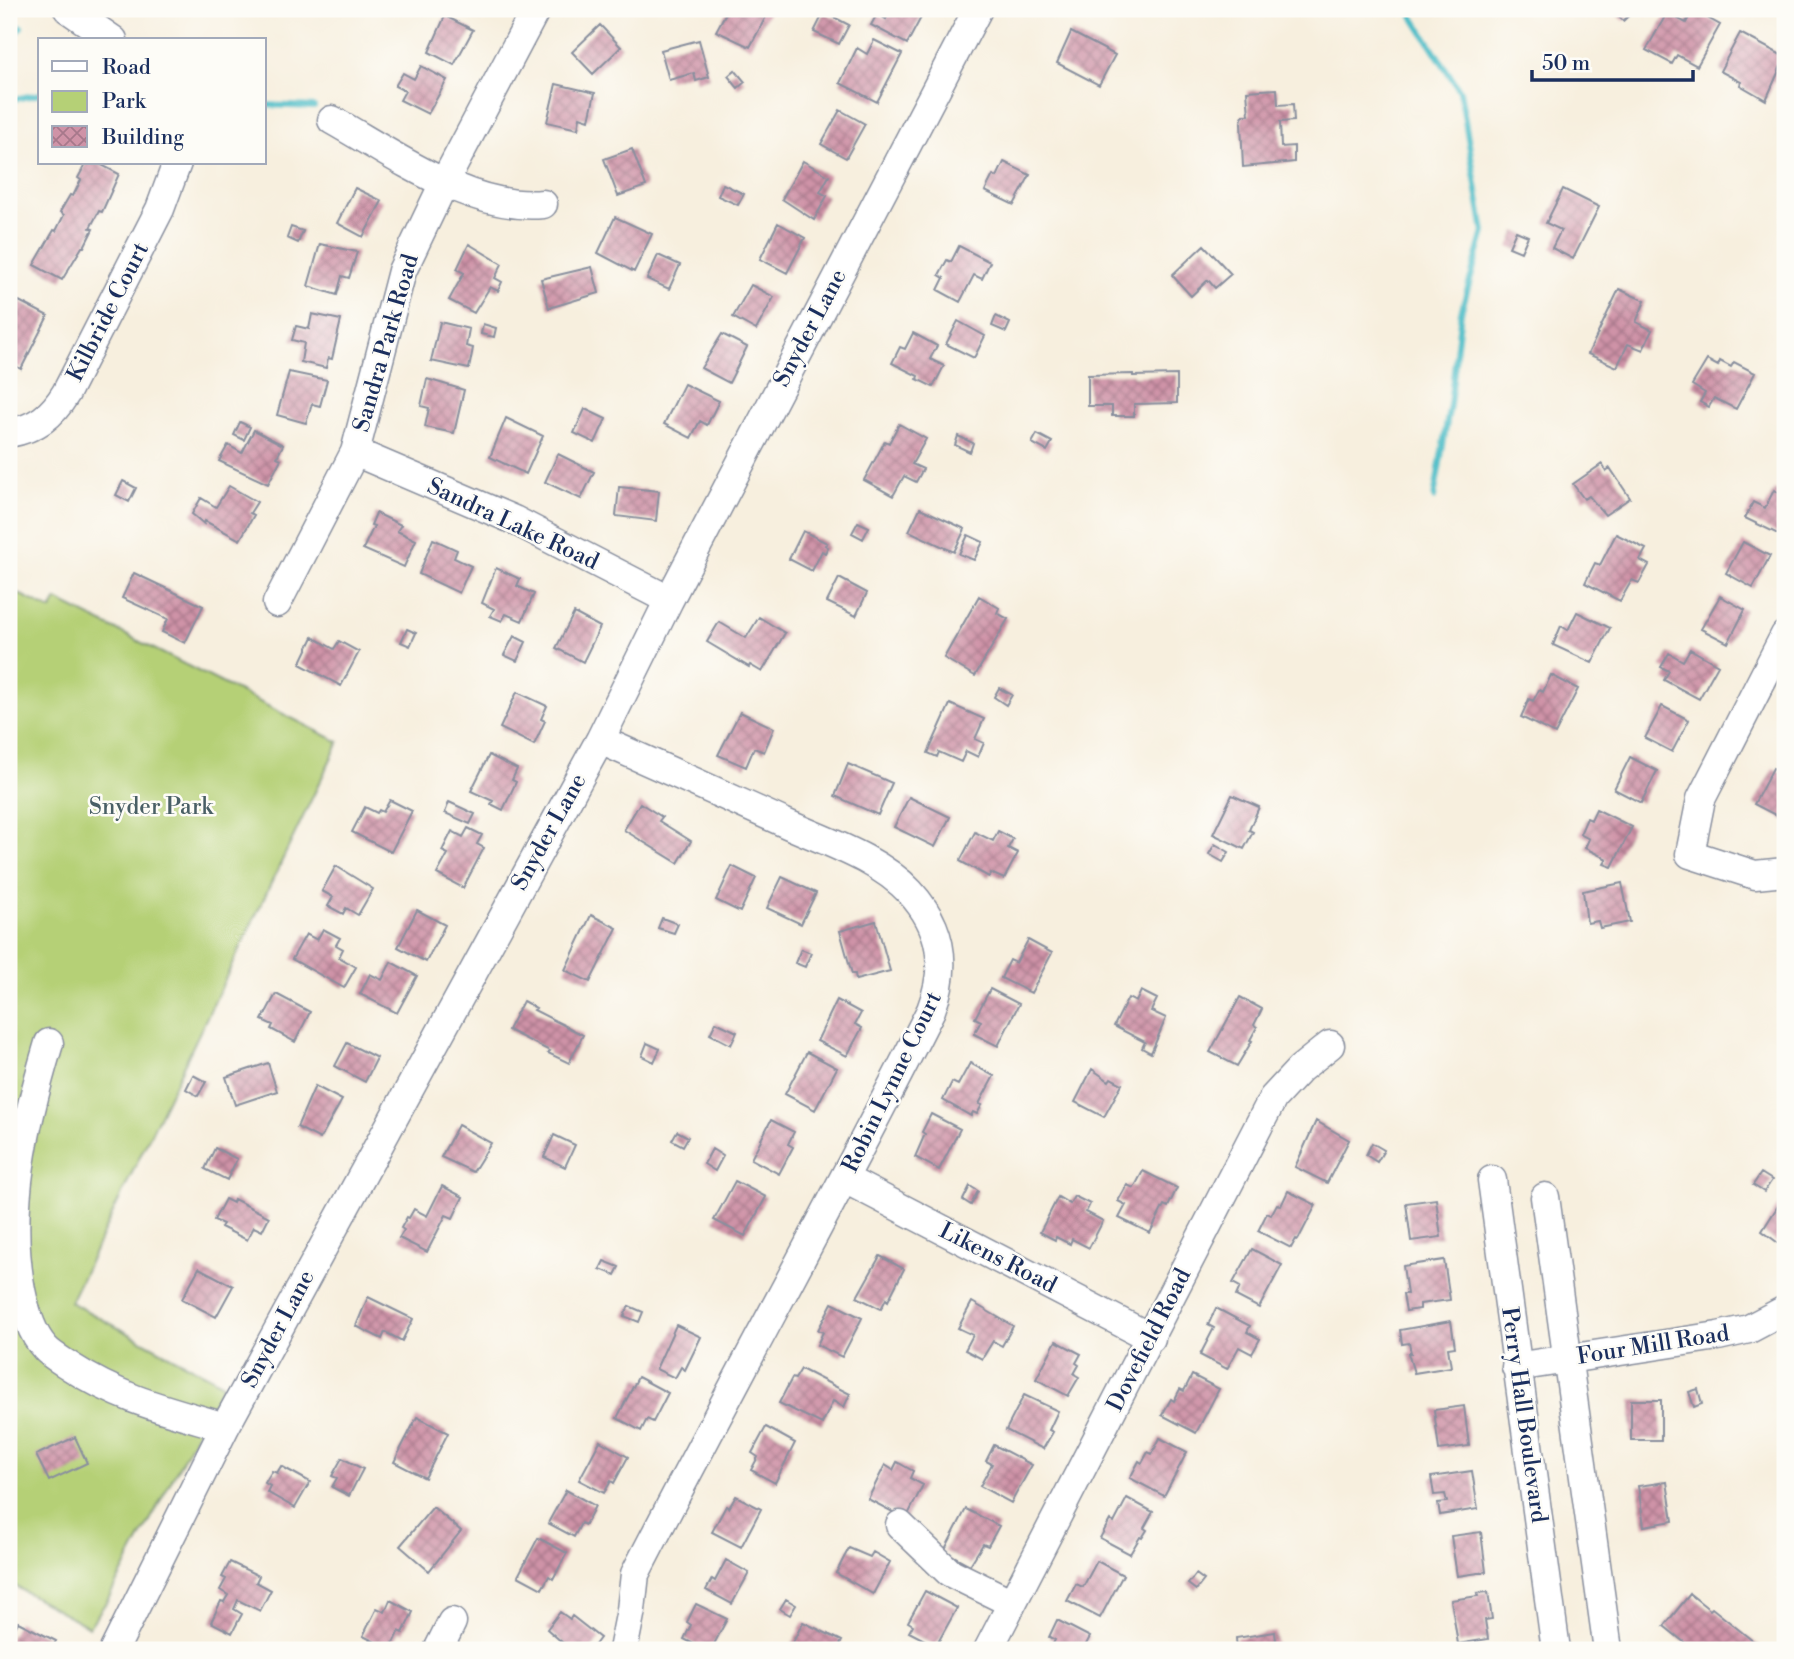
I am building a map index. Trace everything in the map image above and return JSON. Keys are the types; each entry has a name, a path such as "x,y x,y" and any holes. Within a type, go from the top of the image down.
{"street":[{"path":"68,9 110,38"},
{"name":"Sandra Park Road","path":"277,603 355,452 402,271 444,183 536,9"},
{"name":"Snyder Lane","path":"114,1650 225,1427 600,740 669,600 978,9"},
{"path":"332,120 444,183 492,201 512,205 543,204"},
{"name":"Kilbride Court","path":"9,433 33,427 45,420 61,401 160,209 177,164"},
{"name":"Sandra Lake Road","path":"355,452 514,520 669,600"},
{"path":"1785,635 1701,799 1690,854 1755,875 1785,872"},
{"name":"Robin Lynne Court","path":"600,740 870,863 895,879 922,908 938,942 942,958 938,990 931,1010 845,1179 800,1258 635,1574 623,1650"},
{"path":"49,1043 33,1099 17,1180 14,1232 24,1308 35,1334 46,1350 93,1381 135,1401 225,1427"},
{"name":"Dovefield Road","path":"988,1650 1273,1098 1300,1069 1330,1045"},
{"name":"Likens Road","path":"845,1179 1151,1338"},
{"name":"Perry Hall Boulevard","path":"1492,1180 1556,1650"},
{"path":"1545,1197 1608,1650"},
{"name":"Four Mill Road","path":"1516,1367 1718,1336 1749,1329 1785,1310"},
{"path":"900,1525 949,1572 1012,1603"},
{"path":"438,1650 452,1622"}],"green space":[{"name":"Snyder Park","path":"9,589 51,610 57,600 339,742 70,1302 223,1384 107,1601 89,1627 9,1583"}],"building":[{"path":"728,9 770,9 750,47 716,31"},
{"path":"891,9 925,10 907,44 871,25 877,14 886,19"},
{"path":"1612,9 1636,9 1623,21"},
{"path":"1693,10 1720,25 1697,66 1677,55 1672,64 1646,50 1667,13 1686,23"},
{"path":"824,12 849,25 839,44 814,32"},
{"path":"445,16 473,30 454,65 429,52"},
{"path":"600,25 621,47 593,74 572,52"},
{"path":"1071,32 1115,55 1099,85 1057,63"},
{"path":"1740,33 1785,57 1766,100 1720,71"},
{"path":"699,40 709,77 696,81 694,73 669,80 661,50"},
{"path":"874,40 902,54 877,102 840,83 857,48 867,54"},
{"path":"421,66 447,80 428,114 400,100 405,91 395,86 403,73 414,79"},
{"path":"735,70 745,82 738,88 728,76"},
{"path":"556,84 595,93 589,120 580,117 578,129 547,122"},
{"path":"1277,89 1278,105 1293,104 1294,121 1280,122 1281,147 1294,146 1294,162 1243,167 1241,122 1243,115 1249,115 1247,91"},
{"path":"840,110 865,124 846,158 821,144"},
{"path":"632,149 646,186 618,196 604,159"},
{"path":"803,161 829,176 820,192 827,196 814,220 782,199"},
{"path":"1004,162 1030,175 1014,205 985,191 993,175 997,177"},
{"path":"85,164 100,164 119,174 102,212 99,211 90,228 93,229 84,247 62,280 34,265 54,230 56,231 64,215 60,212 70,195 73,196 81,180 78,178"},
{"path":"723,184 744,194 738,205 718,196"},
{"path":"355,188 382,201 363,237 337,223"},
{"path":"1563,189 1599,207 1573,259 1552,248 1561,230 1546,223"},
{"path":"615,217 652,234 634,272 598,253"},
{"path":"778,223 805,238 787,273 760,259"},
{"path":"291,227 303,231 298,243 287,238"},
{"path":"1516,231 1528,236 1521,252 1509,247"},
{"path":"320,244 357,252 349,278 342,276 337,295 308,286"},
{"path":"469,244 502,264 495,278 502,282 498,291 490,287 474,313 449,300 464,273 457,269"},
{"path":"1204,245 1231,274 1215,288 1208,280 1191,296 1172,275"},
{"path":"959,246 990,262 982,279 974,275 960,302 938,290 944,278 939,275 947,260 951,262"},
{"path":"658,255 680,265 669,289 647,279"},
{"path":"592,267 599,293 549,308 541,279"},
{"path":"751,285 774,297 756,330 733,317"},
{"path":"1619,289 1645,301 1636,322 1652,330 1643,350 1628,344 1617,367 1588,354"},
{"path":"19,301 48,316 21,369 12,364 9,371 9,318"},
{"path":"312,314 341,320 332,359 328,358 326,368 301,362 304,343 292,340 296,326 309,329"},
{"path":"996,316 1010,323 1006,332 992,326"},
{"path":"958,321 985,336 974,358 946,344"},
{"path":"440,322 469,329 466,346 473,348 469,369 431,361"},
{"path":"483,324 496,328 494,337 481,334"},
{"path":"913,333 937,346 930,359 944,366 933,387 892,363 900,347 905,349"},
{"path":"722,334 747,347 729,383 701,368"},
{"path":"1707,360 1718,366 1720,361 1731,367 1734,362 1755,373 1736,409 1714,398 1709,407 1700,402 1705,393 1692,385"},
{"path":"289,372 327,380 320,406 312,404 306,423 277,415"},
{"path":"1088,375 1177,375 1177,403 1134,404 1134,416 1112,416 1112,406 1088,406"},
{"path":"427,379 464,390 454,433 425,427 429,408 421,406"},
{"path":"684,384 719,401 707,425 700,421 691,438 664,424"},
{"path":"585,409 606,419 595,443 574,433"},
{"path":"506,418 543,436 526,474 490,457"},
{"path":"240,422 250,427 244,440 234,435"},
{"path":"899,424 926,439 912,464 923,469 916,482 904,476 893,496 864,480 885,441 889,443"},
{"path":"254,430 283,445 277,457 281,459 268,484 219,461 228,445 242,453"},
{"path":"1037,434 1052,442 1047,451 1032,443"},
{"path":"958,436 973,443 970,452 955,445"},
{"path":"558,454 594,472 581,499 545,482"},
{"path":"1602,464 1606,471 1610,468 1630,498 1605,515 1589,496 1584,499 1573,484"},
{"path":"123,481 136,488 129,502 116,495"},
{"path":"229,486 257,502 250,513 254,515 240,540 205,521 204,524 192,514 201,498 216,507"},
{"path":"619,487 659,491 656,521 616,516"},
{"path":"1774,490 1785,496 1784,537 1745,518 1753,502 1765,508"},
{"path":"920,508 965,529 954,552 909,531"},
{"path":"376,513 401,525 397,531 416,540 404,567 363,549 374,526 371,525"},
{"path":"858,522 869,527 863,539 852,533"},
{"path":"803,531 827,543 825,545 828,547 825,553 822,551 812,571 789,559"},
{"path":"1616,534 1646,549 1640,560 1649,565 1639,583 1632,580 1620,601 1585,583 1595,563 1600,565"},
{"path":"968,535 983,542 974,560 959,554"},
{"path":"433,539 457,550 454,558 471,566 459,593 419,574"},
{"path":"1743,542 1770,556 1753,588 1726,573"},
{"path":"496,568 520,579 517,586 534,594 522,621 506,614 502,621 490,616 494,609 482,603"},
{"path":"134,573 203,606 185,643 162,632 168,619 122,598"},
{"path":"839,578 867,593 856,616 827,602"},
{"path":"979,596 999,608 997,613 1008,619 975,676 944,658"},
{"path":"1720,596 1745,610 1728,643 1701,629"},
{"path":"1577,612 1610,628 1592,663 1553,645 1561,626 1568,630"},
{"path":"574,613 600,627 583,662 556,648"},
{"path":"759,617 785,633 762,672 707,642 719,622 746,638"},
{"path":"407,629 416,633 410,646 401,642"},
{"path":"514,636 526,642 517,661 504,655"},
{"path":"313,637 334,649 339,641 359,652 341,686 300,664"},
{"path":"1690,649 1718,665 1699,699 1664,680 1669,671 1661,667 1669,653 1683,661"},
{"path":"1551,675 1578,689 1555,734 1521,717 1529,699 1533,701 1539,690 1543,692"},
{"path":"999,688 1012,695 1006,705 994,697"},
{"path":"517,692 547,706 541,719 545,721 534,745 500,728"},
{"path":"950,704 984,719 975,739 984,743 978,757 966,751 961,762 939,752 937,757 928,753"},
{"path":"1662,706 1689,720 1672,752 1645,738"},
{"path":"740,712 774,728 764,752 754,748 746,767 718,755"},
{"path":"489,755 517,769 512,780 516,782 503,810 491,804 493,801 471,791"},
{"path":"1630,757 1657,771 1641,803 1614,789"},
{"path":"848,764 892,783 878,815 835,796"},
{"path":"1773,768 1785,774 1785,820 1754,804"},
{"path":"1232,795 1259,807 1249,830 1253,832 1244,849 1213,834"},
{"path":"909,797 950,817 935,847 894,827"},
{"path":"390,800 412,811 391,852 352,832 365,807 377,813 379,810 383,812"},
{"path":"449,802 475,814 470,824 445,813"},
{"path":"640,803 662,817 659,821 691,841 678,863 624,830"},
{"path":"1596,809 1632,827 1612,867 1604,864 1607,859 1585,848 1589,839 1580,834 1587,818 1591,820"},
{"path":"468,828 482,835 477,844 484,848 463,888 437,874 448,854 442,851 452,831 463,837"},
{"path":"998,831 1013,839 1008,848 1018,853 1004,879 991,873 989,877 960,861 975,832 993,841"},
{"path":"1215,844 1229,852 1223,862 1209,854"},
{"path":"336,866 373,889 358,915 346,908 343,914 328,906 333,897 322,891"},
{"path":"732,866 756,878 740,912 716,900"},
{"path":"782,877 816,893 801,924 767,908"},
{"path":"1622,883 1630,922 1600,928 1598,921 1587,923 1583,891"},
{"path":"417,910 445,925 426,962 398,947"},
{"path":"591,915 617,928 590,982 565,970"},
{"path":"662,918 678,924 674,933 658,928"},
{"path":"876,921 890,971 856,980 840,931"},
{"path":"323,929 340,938 336,945 343,949 339,957 356,967 344,988 292,959 306,934 317,940"},
{"path":"1028,940 1052,953 1031,993 1001,978 1010,960 1016,963"},
{"path":"801,949 811,953 805,967 795,963"},
{"path":"391,962 417,976 397,1013 360,994 370,974 382,980"},
{"path":"990,989 1019,1004 998,1046 974,1034 981,1021 975,1018"},
{"path":"1141,991 1157,999 1151,1011 1166,1018 1151,1053 1142,1048 1145,1042 1114,1026 1128,998 1136,1002"},
{"path":"276,994 310,1012 295,1042 271,1029 273,1025 262,1020"},
{"path":"1240,997 1262,1009 1254,1025 1257,1027 1250,1040 1252,1041 1237,1066 1210,1052"},
{"path":"837,1000 861,1013 855,1024 862,1028 847,1056 817,1041"},
{"path":"523,1001 536,1008 534,1010 583,1035 569,1063 508,1030"},
{"path":"716,1022 737,1032 731,1045 710,1034"},
{"path":"347,1043 377,1058 365,1082 335,1066"},
{"path":"647,1043 660,1049 654,1062 642,1056"},
{"path":"807,1052 837,1068 815,1110 785,1094"},
{"path":"268,1063 277,1091 235,1105 226,1077"},
{"path":"970,1063 994,1076 979,1104 982,1105 977,1114 973,1112 971,1116 943,1100 952,1082 958,1085"},
{"path":"1092,1069 1109,1081 1111,1078 1122,1084 1104,1117 1075,1102"},
{"path":"193,1075 206,1082 198,1096 186,1089"},
{"path":"315,1086 342,1100 320,1139 297,1127"},
{"path":"931,1114 960,1129 939,1170 915,1157 925,1134 922,1132"},
{"path":"771,1120 794,1132 788,1144 793,1147 779,1174 751,1159"},
{"path":"1316,1121 1349,1140 1327,1183 1295,1167"},
{"path":"458,1125 491,1143 473,1172 441,1157"},
{"path":"677,1131 688,1137 683,1146 672,1140"},
{"path":"554,1135 575,1145 565,1167 544,1157"},
{"path":"1372,1143 1384,1150 1377,1162 1366,1155"},
{"path":"215,1148 237,1159 227,1180 205,1169"},
{"path":"712,1149 723,1156 715,1171 704,1164"},
{"path":"1143,1171 1177,1188 1168,1207 1164,1205 1150,1233 1119,1218 1126,1205 1118,1201 1127,1185 1134,1188"},
{"path":"1761,1173 1772,1180 1764,1192 1753,1185"},
{"path":"735,1181 766,1197 745,1236 714,1220"},
{"path":"442,1186 463,1197 453,1218 446,1215 427,1252 399,1238 404,1230 401,1228 414,1209 427,1216"},
{"path":"970,1186 978,1191 971,1205 963,1200"},
{"path":"1288,1191 1316,1205 1291,1248 1258,1231 1267,1213 1271,1215 1277,1204 1281,1206"},
{"path":"1785,1195 1785,1248 1762,1231"},
{"path":"1074,1196 1090,1204 1086,1212 1103,1221 1089,1248 1072,1239 1070,1244 1040,1232 1058,1197 1070,1204"},
{"path":"225,1199 233,1203 234,1199 269,1217 262,1231 254,1227 247,1240 221,1227 223,1224 214,1220"},
{"path":"1436,1199 1441,1237 1411,1241 1406,1203"},
{"path":"1252,1249 1282,1265 1259,1308 1236,1296 1240,1287 1233,1283"},
{"path":"880,1256 904,1269 881,1309 857,1297"},
{"path":"1444,1260 1450,1300 1420,1304 1420,1309 1406,1311 1403,1294 1407,1294 1403,1266"},
{"path":"604,1261 619,1267 615,1275 600,1269"},
{"path":"199,1268 233,1286 216,1317 182,1299"},
{"path":"368,1297 413,1319 402,1341 385,1332 382,1339 356,1326"},
{"path":"972,1302 1013,1326 1002,1346 993,1341 982,1359 965,1350 973,1335 958,1328"},
{"path":"832,1303 862,1318 842,1357 817,1345 823,1332 818,1330"},
{"path":"629,1306 643,1312 639,1322 624,1316"},
{"path":"1216,1308 1250,1326 1247,1332 1260,1339 1252,1354 1239,1347 1227,1369 1200,1355 1214,1328 1208,1325"},
{"path":"1451,1321 1455,1347 1448,1348 1451,1367 1414,1373 1408,1353 1411,1353 1409,1343 1402,1344 1400,1330"},
{"path":"676,1325 701,1337 685,1370 681,1367 675,1378 656,1369"},
{"path":"1056,1341 1081,1354 1074,1374 1079,1377 1068,1396 1036,1379"},
{"path":"801,1369 850,1394 844,1407 833,1401 822,1424 779,1403 792,1378 795,1379"},
{"path":"1192,1375 1219,1389 1196,1433 1162,1415 1180,1389 1184,1391"},
{"path":"638,1377 668,1393 653,1422 647,1419 641,1431 617,1418"},
{"path":"1698,1389 1702,1404 1694,1407 1689,1392"},
{"path":"1024,1395 1058,1411 1049,1430 1053,1432 1043,1449 1006,1430"},
{"path":"1631,1400 1661,1400 1661,1440 1631,1440"},
{"path":"1464,1406 1469,1446 1439,1450 1434,1410"},
{"path":"417,1417 448,1433 425,1478 394,1462"},
{"path":"766,1427 795,1443 775,1483 751,1470 758,1457 752,1453"},
{"path":"75,1437 87,1463 49,1481 36,1455"},
{"path":"1160,1438 1187,1452 1164,1496 1130,1478 1139,1461 1142,1463 1148,1452 1152,1454"},
{"path":"600,1441 628,1457 614,1483 611,1481 604,1493 579,1480"},
{"path":"994,1445 1032,1465 1011,1503 980,1486 992,1464 986,1461"},
{"path":"342,1458 363,1469 349,1496 332,1487 337,1478 332,1476"},
{"path":"897,1462 913,1471 910,1478 923,1485 906,1519 868,1499 885,1465 893,1470"},
{"path":"281,1466 310,1482 295,1508 267,1492 270,1486 265,1483 272,1471 277,1473"},
{"path":"1472,1471 1478,1509 1440,1515 1438,1503 1447,1502 1445,1494 1434,1495 1431,1477"},
{"path":"1667,1482 1673,1521 1644,1526 1638,1486"},
{"path":"566,1490 595,1506 585,1525 581,1523 574,1537 548,1523"},
{"path":"736,1496 761,1509 741,1547 712,1532 726,1506 729,1508"},
{"path":"1127,1498 1153,1512 1144,1528 1147,1530 1130,1554 1100,1538 1110,1520 1114,1523"},
{"path":"433,1507 461,1531 429,1571 400,1546"},
{"path":"966,1509 999,1526 988,1546 983,1544 970,1565 944,1551"},
{"path":"1481,1532 1486,1572 1457,1576 1451,1536"},
{"path":"538,1538 567,1553 553,1579 549,1576 542,1589 518,1576"},
{"path":"849,1548 870,1557 873,1552 890,1562 873,1594 836,1573"},
{"path":"726,1560 749,1573 732,1604 706,1590 712,1579 715,1581"},
{"path":"1097,1561 1123,1575 1100,1618 1067,1601 1076,1584 1083,1587"},
{"path":"230,1562 259,1576 256,1582 271,1590 260,1611 238,1600 234,1609 242,1614 232,1633 211,1622 221,1601 224,1602 228,1595 220,1590 226,1579 222,1577"},
{"path":"1196,1574 1204,1580 1196,1590 1188,1584"},
{"path":"925,1591 957,1608 936,1646 909,1632 913,1625 908,1622"},
{"path":"1488,1592 1492,1619 1485,1620 1488,1639 1458,1644 1451,1600"},
{"path":"1690,1594 1710,1610 1712,1608 1764,1650 1694,1650 1664,1626"},
{"path":"786,1599 796,1605 790,1615 780,1609"},
{"path":"390,1600 413,1612 403,1633 399,1631 390,1649 363,1636 377,1608 385,1612"},
{"path":"696,1604 727,1619 711,1650 705,1650 684,1639 691,1625 687,1622"},
{"path":"560,1612 570,1619 572,1616 600,1638 591,1650 571,1650 547,1629"},
{"path":"1057,1620 1090,1637 1083,1650 1050,1650 1055,1640 1049,1637"},
{"path":"18,1622 56,1641 51,1650 9,1650 9,1640"},
{"path":"803,1622 842,1641 837,1650 789,1650"},
{"path":"1275,1632 1277,1650 1237,1650 1236,1638"}],"waterway":[{"path":"1408,9 1460,91 1484,232 1461,312 1450,404 1434,498"},
{"path":"9,40 21,27"},
{"path":"9,100 38,94"},
{"path":"266,105 314,107"}]}
